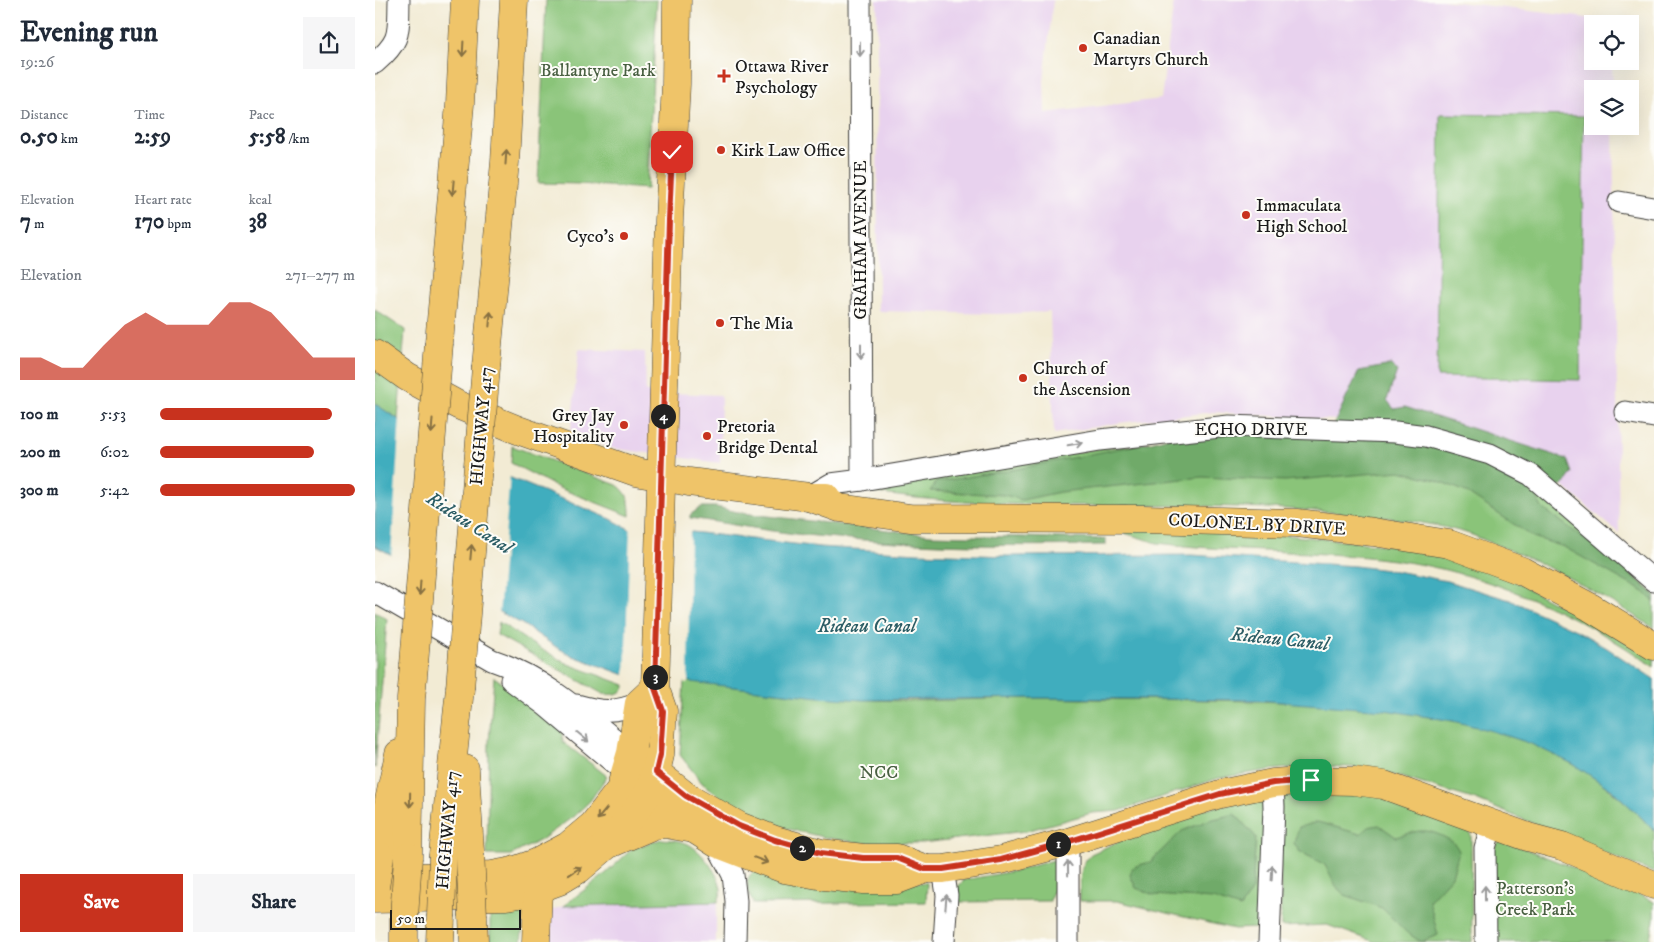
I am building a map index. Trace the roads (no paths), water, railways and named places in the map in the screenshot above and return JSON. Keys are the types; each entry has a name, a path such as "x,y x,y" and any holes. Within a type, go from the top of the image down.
{"main road":[{"path":"404,930 408,856 411,699 460,104 465,0"},
{"name":"HIGHWAY 417","path":"440,930 443,855 460,688 505,162 515,0"},
{"path":"378,867 492,874 513,871 536,863 568,846 580,837 593,825 620,790 647,696 661,510 669,220 676,84 677,0"},
{"name":"COLONEL BY DRIVE","path":"375,354 407,377 458,405 518,430 636,472 809,497 840,508 910,518 1143,519 1297,523 1449,544 1522,572 1590,607 1654,646"},
{"path":"460,688 473,929"},
{"path":"375,900 486,897 526,892 559,881 579,869 607,845 633,814 653,782 660,755 663,711 647,696"},
{"path":"375,888 387,810 411,699"},
{"path":"629,763 653,782 705,836"},
{"path":"607,845 655,824 666,824 705,836 784,868 824,876 864,880 897,880 934,869 1001,860 1067,842 1220,794 1273,783 1311,780 1354,781 1384,785 1528,837 1562,846 1652,884"},
{"path":"653,782 686,796 739,826 775,840 821,853 863,858 897,858 934,869"},
{"path":"536,942 538,889"}],"street":[{"path":"375,63 389,51 398,34 399,0"},
{"name":"GRAHAM AVENUE","path":"860,0 862,480"},
{"path":"1619,202 1654,208"},
{"path":"1625,412 1654,416"},
{"name":"ECHO DRIVE","path":"809,497 831,484 1100,440 1229,426 1395,432 1425,436 1490,454 1531,475 1654,581"},
{"path":"375,592 492,660 511,666 570,703 629,763"},
{"path":"492,660 505,676 629,763"},
{"path":"570,703 604,711 623,710 647,696"},
{"path":"1269,932 1274,807 1273,783"},
{"path":"1486,942 1485,848 1491,823"},
{"path":"705,836 733,874 736,901 735,942"},
{"path":"1067,842 1068,942"},
{"path":"934,869 947,895 944,938"}],"water":[{"name":"Rideau Canal","path":"375,404 398,419 506,476 611,519 631,530 692,532 820,547 918,553 1008,556 1192,555 1355,566 1396,571 1447,581 1510,600 1578,631 1654,679 1654,831 1612,790 1573,764 1529,743 1453,721 1385,710 1256,700 1038,698 863,700 819,697 622,674 573,656 522,624 375,546"}],"place":[{"name":"Canadian Martyrs Church","path":"1083,48"},
{"name":"Ottawa River Psychology","path":"724,76"},
{"name":"Kirk Law Office","path":"721,150"},
{"name":"Immaculata High School","path":"1246,215"},
{"name":"Cyco’s","path":"624,236"},
{"name":"The Mia","path":"720,323"},
{"name":"Church of the Ascension","path":"1023,378"},
{"name":"Grey Jay Hospitality","path":"624,425"},
{"name":"Pretoria Bridge Dental","path":"707,436"}],"park label":[{"name":"Ballantyne Park","path":"598,70"},
{"name":"NCC","path":"879,772"},
{"name":"Patterson's Creek Park","path":"1535,898"}]}
